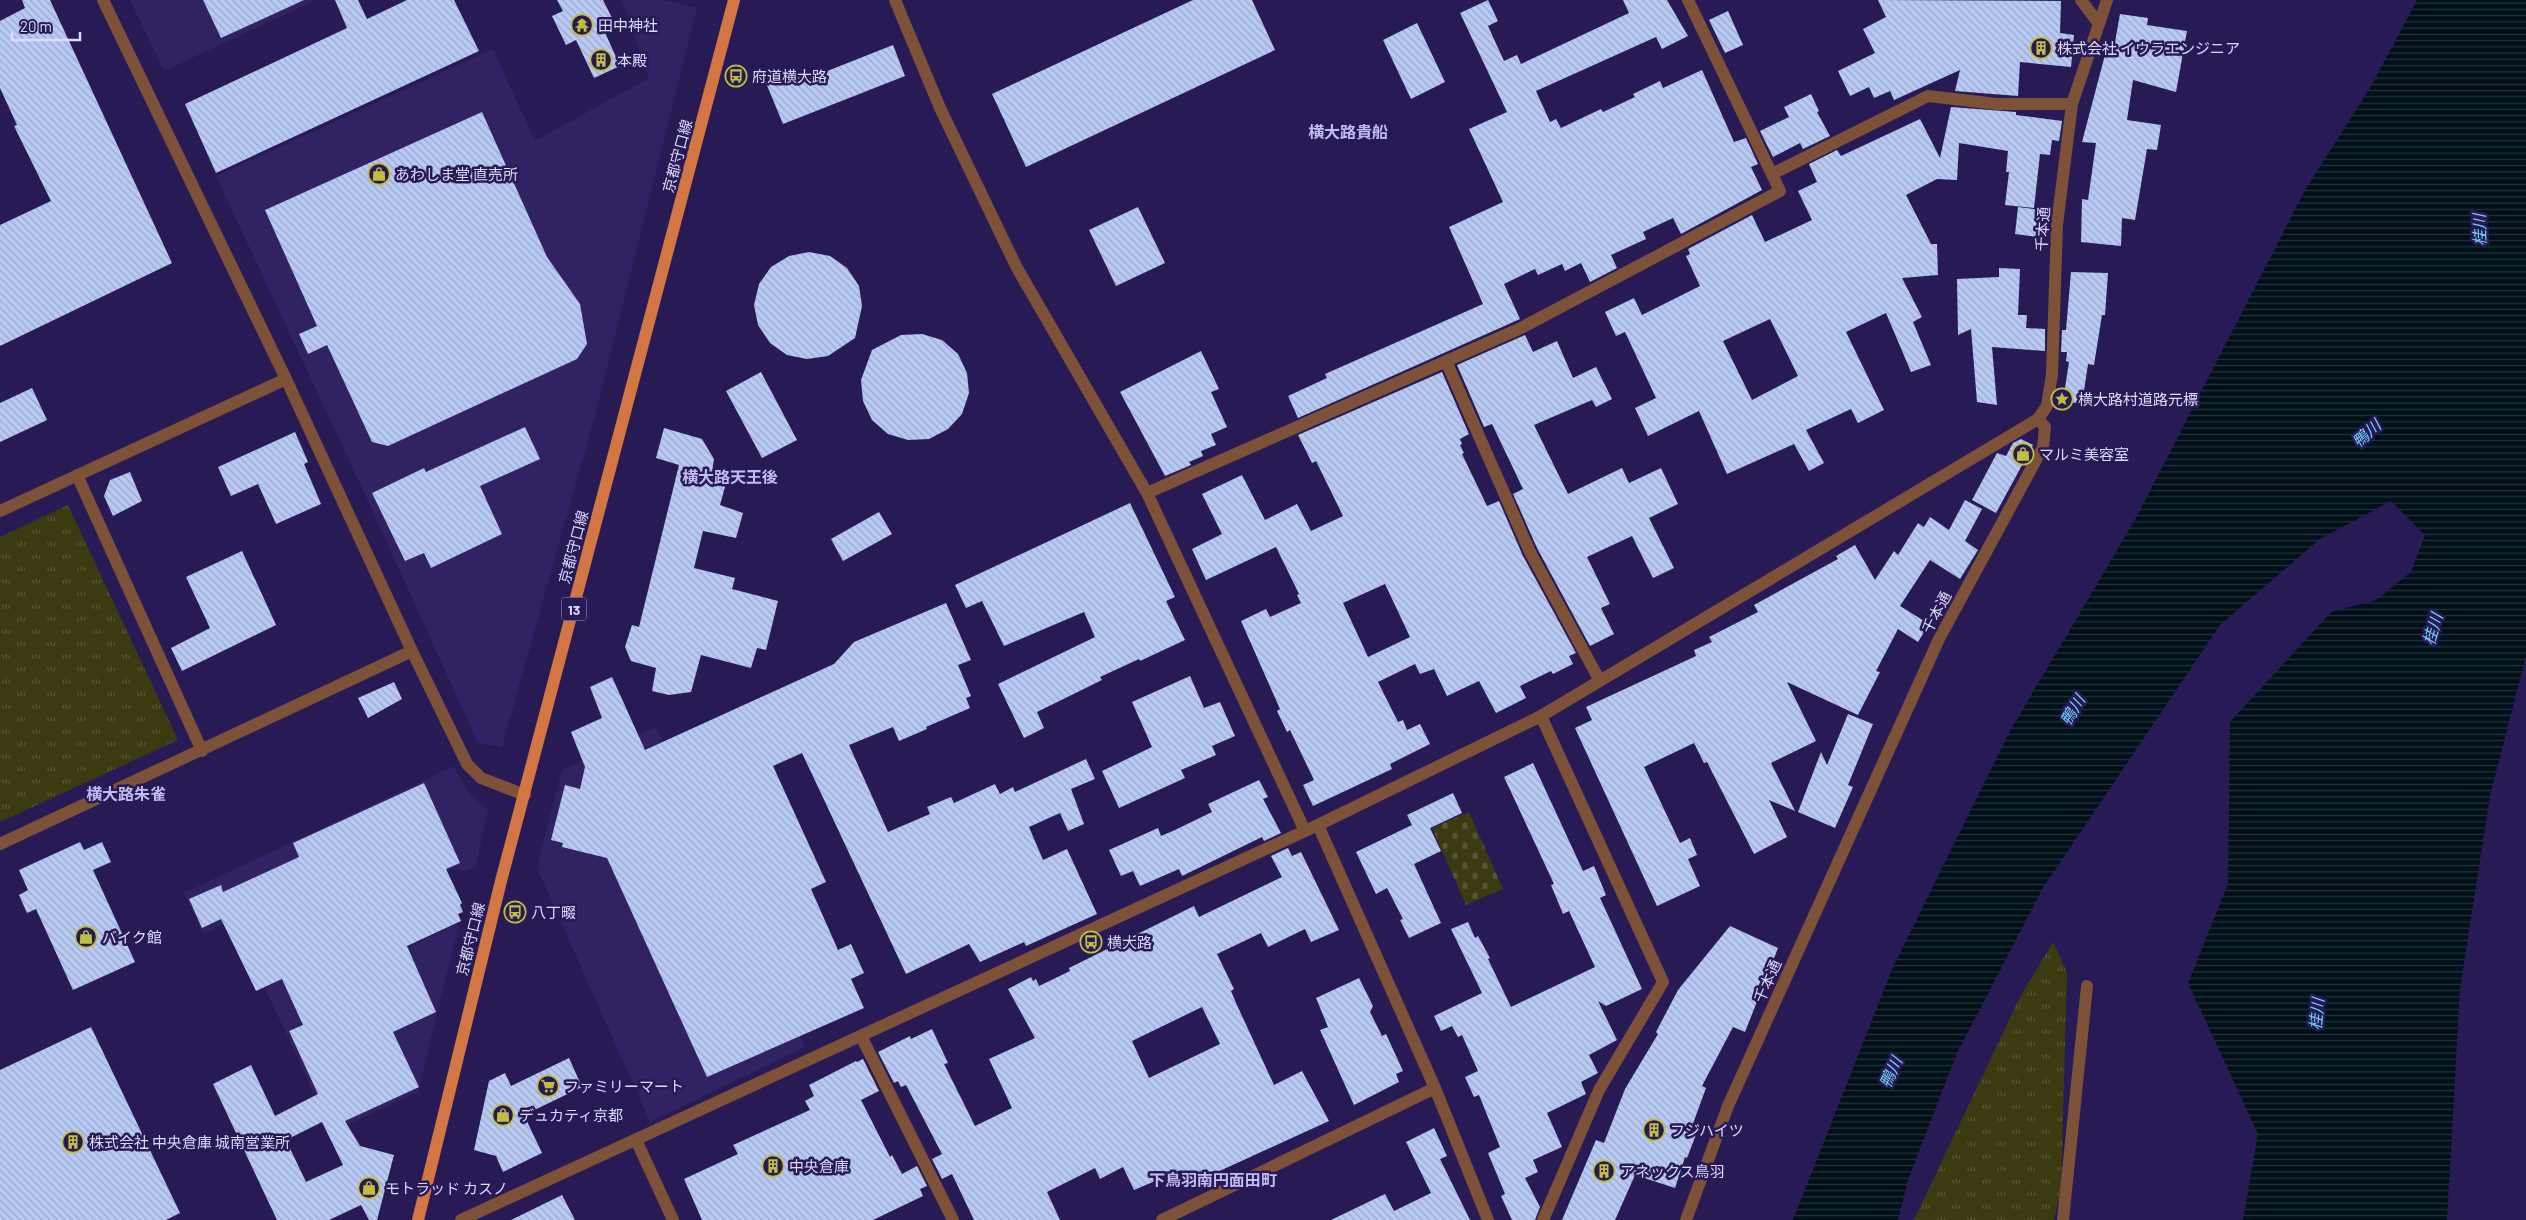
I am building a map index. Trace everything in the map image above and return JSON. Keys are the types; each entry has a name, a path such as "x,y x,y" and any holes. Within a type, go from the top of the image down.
{"main road":[{"name":"京都守口線","path":"418,1220 501,881 734,0"}],"street":[{"path":"103,0 286,378 412,651 467,764 481,778 525,795"},
{"path":"895,0 940,108 1017,268 1147,493 1305,831"},
{"path":"1147,493 1519,329 1780,191 1688,0"},
{"path":"2081,0 2099,24"},
{"name":"千本通","path":"1686,1220 1728,1106 1940,639 2043,447 2045,427 2038,419 2048,406 2052,374 2057,224 2072,104 2107,0"},
{"path":"1772,174 1928,96 1997,104 2072,104"},
{"path":"1446,361 1530,552 1600,681"},
{"path":"0,511 286,378"},
{"path":"461,1220 1318,825 1540,716 2038,419"},
{"path":"77,475 202,752"},
{"path":"0,844 202,752 412,651"},
{"path":"1540,716 1662,982 1599,1090 1542,1220"},
{"path":"1318,825 1435,1088 1488,1220"},
{"path":"2063,1220 2087,986"},
{"path":"860,1036 953,1220"},
{"path":"1162,1220 1435,1088"},
{"path":"636,1140 673,1220"}],"shaded area":[{"path":"130,0 316,0 164,71"},
{"path":"622,0 663,0 697,8 599,401 502,747 478,743 363,490 216,176 493,49 535,141 649,78"},
{"path":"656,727 805,1047 650,1122 537,868 562,770"},
{"path":"454,766 469,794 488,810 476,865 466,871 454,868 385,901 366,859 203,934 184,893"},
{"path":"459,923 418,1092 332,1132 265,988 283,979 380,960"}],"green space":[{"path":"68,505 178,740 0,822 0,537"},
{"path":"1469,812 1503,889 1466,905 1432,828"},
{"path":"2053,942 2067,972 2061,1189 2054,1220 1914,1220 2020,997"}],"water":[{"path":"2417,0 2526,0 2526,656 2490,796 2460,989 2447,1220 2243,1220 2258,1134 2188,983 2228,884 2230,722 2331,612 2376,600 2411,572 2425,535 2391,501 2320,539 2220,625 2043,888 1957,1053 1908,1180 1898,1220 1793,1220 1893,967 2010,731 2136,518 2305,190 2370,88"}],"building":[{"path":"22,0 50,0 172,263 0,346 0,225 51,201 14,126 17,125 0,88 0,21 25,8"},
{"path":"203,0 304,0 221,38"},
{"path":"335,0 358,0 367,19 407,0 454,0 479,51 216,173 185,104 347,28"},
{"path":"557,0 603,0 614,22 603,28 620,66 594,78 576,40 566,45 552,16 563,11"},
{"path":"1193,0 1252,0 1275,50 1026,167 992,94"},
{"path":"1488,0 1498,21 1488,26 1504,61 1517,55 1521,64 1629,13 1623,0 1667,0 1688,36 1662,49 1656,37 1536,91 1550,122 1556,119 1561,128 1601,109 1603,112 1635,97 1633,94 1660,81 1663,88 1702,70 1734,142 1746,138 1758,164 1751,167 1762,190 1681,234 1673,218 1643,232 1646,239 1611,255 1617,268 1590,282 1581,263 1565,271 1562,264 1538,275 1535,269 1504,284 1520,319 1298,418 1288,396 1327,378 1325,374 1483,304 1449,227 1503,202 1469,129 1507,112 1460,13"},
{"path":"1878,0 2061,1 2060,33 2074,35 2071,67 2020,62 2018,96 1955,91 1960,70 1894,100 1890,91 1874,98 1869,87 1850,96 1838,71 1875,53 1863,29 1886,17"},
{"path":"1728,11 1743,45 1725,53 1709,20"},
{"path":"2120,14 2148,18 2147,25 2187,31 2176,92 2133,80 2127,120 2161,125 2157,150 2147,149 2135,220 2122,218 2121,246 2081,242 2082,199 2088,200 2096,143 2082,142 2106,51 2113,53"},
{"path":"1417,23 1445,82 1411,99 1383,40"},
{"path":"893,45 905,76 783,124 766,83 798,71 802,81"},
{"path":"1811,94 1819,111 1817,112 1830,136 1803,149 1800,143 1773,157 1760,131 1789,117 1784,107"},
{"path":"1951,107 2016,112 2016,115 2062,121 2059,141 2052,140 2050,155 2040,154 2034,208 2005,205 2009,172 2006,172 2008,151 1959,143 1957,180 1937,179 1906,195 1931,244 1937,244 1938,275 1902,278 1922,317 1913,322 1931,365 1911,372 1886,313 1846,332 1884,410 1858,423 1851,409 1806,430 1824,463 1809,471 1794,444 1727,474 1699,411 1648,436 1635,408 1656,398 1625,332 1616,336 1605,312 1634,298 1642,315 1700,286 1686,256 1690,254 1688,249 1752,215 1765,242 1812,220 1798,191 1817,182 1809,164 1837,150 1841,156 1920,119 1940,158","holes":["1770,319 1798,376 1752,400 1723,341"]},
{"path":"482,112 547,257 580,304 587,344 577,359 388,446 372,442 327,345 308,354 299,334 317,326 265,210"},
{"path":"1138,207 1165,263 1116,286 1089,230"},
{"path":"2018,207 2049,211 2045,238 2015,234"},
{"path":"809,252 830,256 847,268 859,286 862,306 855,338 828,356 807,359 787,355 770,343 758,325 754,305 759,284 771,267 789,256"},
{"path":"1999,268 2020,269 2018,315 2027,315 2026,328 2045,329 2045,351 1992,347 1997,405 1977,402 1971,329 1958,335 1957,279 1999,277"},
{"path":"2071,272 2108,273 2105,315 2102,315 2094,365 2088,364 2082,404 2063,401 2069,362 2066,361 2067,352 2061,352 2062,330 2066,330"},
{"path":"922,334 942,340 958,354 967,373 969,393 962,414 948,429 929,439 908,440 888,434 872,420 863,401 861,380 872,350 901,335"},
{"path":"1525,335 1533,352 1557,341 1573,378 1596,367 1612,399 1596,407 1592,400 1534,425 1568,494 1622,468 1629,483 1661,468 1678,504 1649,518 1674,568 1653,578 1632,536 1587,557 1610,604 1601,608 1614,634 1590,646 1537,548 1513,494 1523,489 1492,424 1484,427 1457,365"},
{"path":"1201,351 1219,389 1211,392 1227,427 1211,434 1216,445 1201,451 1203,456 1189,462 1191,465 1165,476 1120,392"},
{"path":"761,372 797,440 762,458 726,391"},
{"path":"1442,372 1469,434 1460,439 1462,444 1460,445 1464,453 1462,454 1487,506 1499,501 1523,556 1576,653 1569,656 1573,664 1553,674 1551,671 1520,686 1526,698 1496,713 1479,681 1447,696 1434,669 1420,674 1415,664 1378,682 1398,722 1403,720 1407,730 1420,724 1430,744 1390,764 1392,769 1313,806 1303,785 1314,780 1290,730 1287,732 1277,711 1280,709 1241,621 1266,609 1270,617 1301,603 1297,595 1299,594 1276,547 1206,580 1192,549 1222,534 1202,494 1242,475 1265,520 1297,504 1311,531 1343,516 1316,461 1312,463 1298,435","holes":["1385,584 1410,637 1368,657 1343,603"]},
{"path":"32,388 47,420 0,442 0,403"},
{"path":"525,427 540,459 480,486 502,534 431,568 424,553 405,561 372,493 424,468 426,472"},
{"path":"664,428 702,439 714,459 712,472 728,476 720,505 743,513 736,538 703,531 694,568 735,578 732,589 778,601 766,650 757,648 751,668 701,655 691,692 669,695 652,691 656,668 631,661 625,647 632,625 639,627 679,465 656,458"},
{"path":"295,432 308,462 304,464 321,504 276,524 258,484 231,496 218,467"},
{"path":"2021,439 2033,445 1996,513 1972,500 1997,453 2006,456 2013,443"},
{"path":"130,472 142,501 113,516 104,496 110,480"},
{"path":"1965,500 1982,509 1965,541 1978,550 1960,579 1930,560 1900,606 1929,624 1918,642 1898,629 1876,671 1880,672 1858,715 1787,682 1816,741 1771,763 1795,811 1769,800 1787,837 1754,854 1707,762 1704,763 1694,743 1644,767 1680,843 1690,838 1697,855 1688,859 1700,886 1657,906 1575,728 1592,720 1586,707 1696,656 1694,650 1712,642 1709,637 1758,612 1754,605 1838,559 1836,556 1855,545 1875,580 1894,551 1898,555 1918,523 1924,527 1930,517 1949,530"},
{"path":"1130,503 1175,597 1166,601 1185,640 1100,677 1102,680 1037,712 1044,728 1024,738 998,684 1095,637 1084,612 1004,646 982,601 966,608 955,585"},
{"path":"879,512 892,534 843,561 831,539"},
{"path":"242,551 276,625 182,671 171,648 210,628 186,577"},
{"path":"946,603 971,660 958,665 971,696 966,698 970,708 899,741 893,727 849,745 888,832 930,814 927,807 951,797 954,803 995,784 1000,794 1013,787 1015,792 1086,759 1095,779 1071,789 1084,824 1068,831 1060,813 1029,827 1043,860 1067,849 1097,914 1026,946 1024,942 980,962 969,944 906,974 802,753 773,766 826,882 811,889 838,950 851,944 864,973 851,979 864,1008 707,1077 607,858 562,847 563,843 551,840 565,785 580,789 585,767 571,732 602,718 590,687 612,677 645,750 834,664 854,642"},
{"path":"1190,676 1204,708 1220,702 1235,736 1212,746 1216,755 1181,770 1185,778 1119,808 1102,771 1152,747 1132,702"},
{"path":"394,682 402,699 368,718 358,698"},
{"path":"1848,714 1873,724 1848,785 1853,787 1835,828 1798,812 1821,752 1827,765"},
{"path":"1533,763 1583,871 1594,866 1606,895 1600,898 1642,989 1606,1006 1598,1001 1617,1040 1589,1055 1598,1073 1581,1082 1586,1094 1547,1113 1562,1147 1533,1160 1538,1172 1525,1178 1540,1207 1535,1220 1512,1220 1501,1196 1505,1194 1488,1153 1500,1147 1479,1095 1474,1097 1465,1077 1478,1071 1462,1035 1458,1037 1452,1026 1441,1031 1434,1016 1482,993 1451,929 1468,922 1475,938 1478,936 1490,958 1488,959 1511,1007 1595,967 1569,911 1563,914 1551,885 1554,884 1504,777"},
{"path":"1259,780 1268,797 1263,799 1281,833 1264,841 1262,837 1182,876 1179,869 1140,886 1133,871 1121,876 1109,850 1158,828 1161,836 1175,830 1212,812 1208,804"},
{"path":"424,783 460,863 446,869 462,903 460,905 463,912 458,914 461,921 407,946 436,1012 393,1032 419,1087 345,1121 360,1146 394,1155 377,1220 369,1220 361,1205 329,1220 277,1220 213,1084 251,1065 275,1116 318,1094 289,1031 303,1025 282,979 256,991 221,919 202,928 189,899 221,885 223,892 299,857 293,843","holes":["322,1122 343,1165 306,1182 286,1140"]},
{"path":"1453,793 1462,813 1430,828 1441,851 1414,864 1441,923 1409,938 1400,920 1403,919 1387,888 1376,894 1356,852 1412,825 1407,815"},
{"name":"バイク館","path":"80,842 84,850 102,842 111,862 93,870 135,962 73,990 36,909 27,913 19,895 28,890 19,870"},
{"path":"1288,848 1292,856 1301,852 1339,930 1311,942 1305,929 1268,947 1261,933 1217,954 1234,989 1231,991 1236,1003 1274,1085 1302,1071 1329,1121 1189,1185 1181,1170 1134,1190 1123,1167 1100,1179 1095,1168 1047,1192 1060,1220 974,1220 952,1174 942,1179 932,1159 942,1154 906,1085 901,1087 898,1081 894,1083 878,1052 910,1036 911,1039 932,1029 948,1063 944,1064 975,1126 1012,1108 989,1059 1035,1038 1008,989 1031,977 1033,981 1036,979 1039,986 1070,971 1069,968 1194,906 1199,917 1282,877 1271,856","holes":["1202,1007 1220,1044 1149,1078 1132,1041"]},
{"path":"1730,926 1778,948 1745,1032 1733,1027 1702,1086 1706,1088 1691,1129 1697,1132 1687,1158 1685,1157 1675,1188 1635,1175 1615,1220 1562,1220 1596,1140 1604,1143 1625,1089 1658,1034 1656,1032 1678,990"},
{"path":"1359,978 1373,1006 1370,1012 1382,1036 1386,1034 1403,1071 1396,1074 1399,1082 1354,1105 1320,1030 1328,1027 1316,998"},
{"name":"株式会社 中央倉庫 城南営業所","path":"91,1027 180,1213 166,1220 0,1220 0,1070"},
{"name":"デュカティ京都","path":"569,1058 582,1087 524,1115 542,1153 503,1172 496,1156 474,1150 489,1081 505,1073 511,1086"},
{"path":"863,1059 879,1091 861,1100 890,1157 892,1155 902,1174 917,1166 927,1186 920,1189 923,1196 873,1220 702,1220 684,1179 738,1154 733,1145 810,1110 805,1101 814,1096 809,1085"},
{"path":"1434,1128 1447,1156 1440,1159 1470,1220 1331,1220 1385,1194 1394,1211 1431,1193 1406,1142"},
{"path":"562,1195 575,1220 511,1220"}],"place":[{"name":"田中神社","path":"582,25"},
{"name":"株式会社 イウラエンジニア","path":"2041,48"},
{"name":"本殿","path":"601,60"},
{"name":"府道横大路","path":"736,76"},
{"name":"あわしま堂 直売所","path":"379,174"},
{"name":"横大路村道路元標","path":"2062,399"},
{"name":"マルミ美容室","path":"2023,454"},
{"name":"八丁畷","path":"515,912"},
{"name":"バイク館","path":"86,937"},
{"name":"横大路","path":"1091,942"},
{"name":"ファミリーマート","path":"548,1086"},
{"name":"デュカティ京都","path":"503,1115"},
{"name":"フジハイツ","path":"1654,1130"},
{"name":"株式会社 中央倉庫 城南営業所","path":"73,1142"},
{"name":"中央倉庫","path":"773,1166"},
{"name":"アネックス鳥羽","path":"1604,1171"},
{"name":"モトラッド カスノ","path":"369,1188"}],"district":[{"name":"横大路貴船","path":"1348,131"},
{"name":"横大路天王後","path":"730,476"},
{"name":"横大路朱雀","path":"126,793"},
{"name":"下鳥羽南円面田町","path":"1213,1179"}],"water label":[{"name":"桂川","path":"2479,230"},
{"name":"鴨川","path":"2366,433"},
{"name":"桂川","path":"2432,629"},
{"name":"鴨川","path":"2072,710"},
{"name":"桂川","path":"2316,1014"},
{"name":"鴨川","path":"1890,1072"}]}
